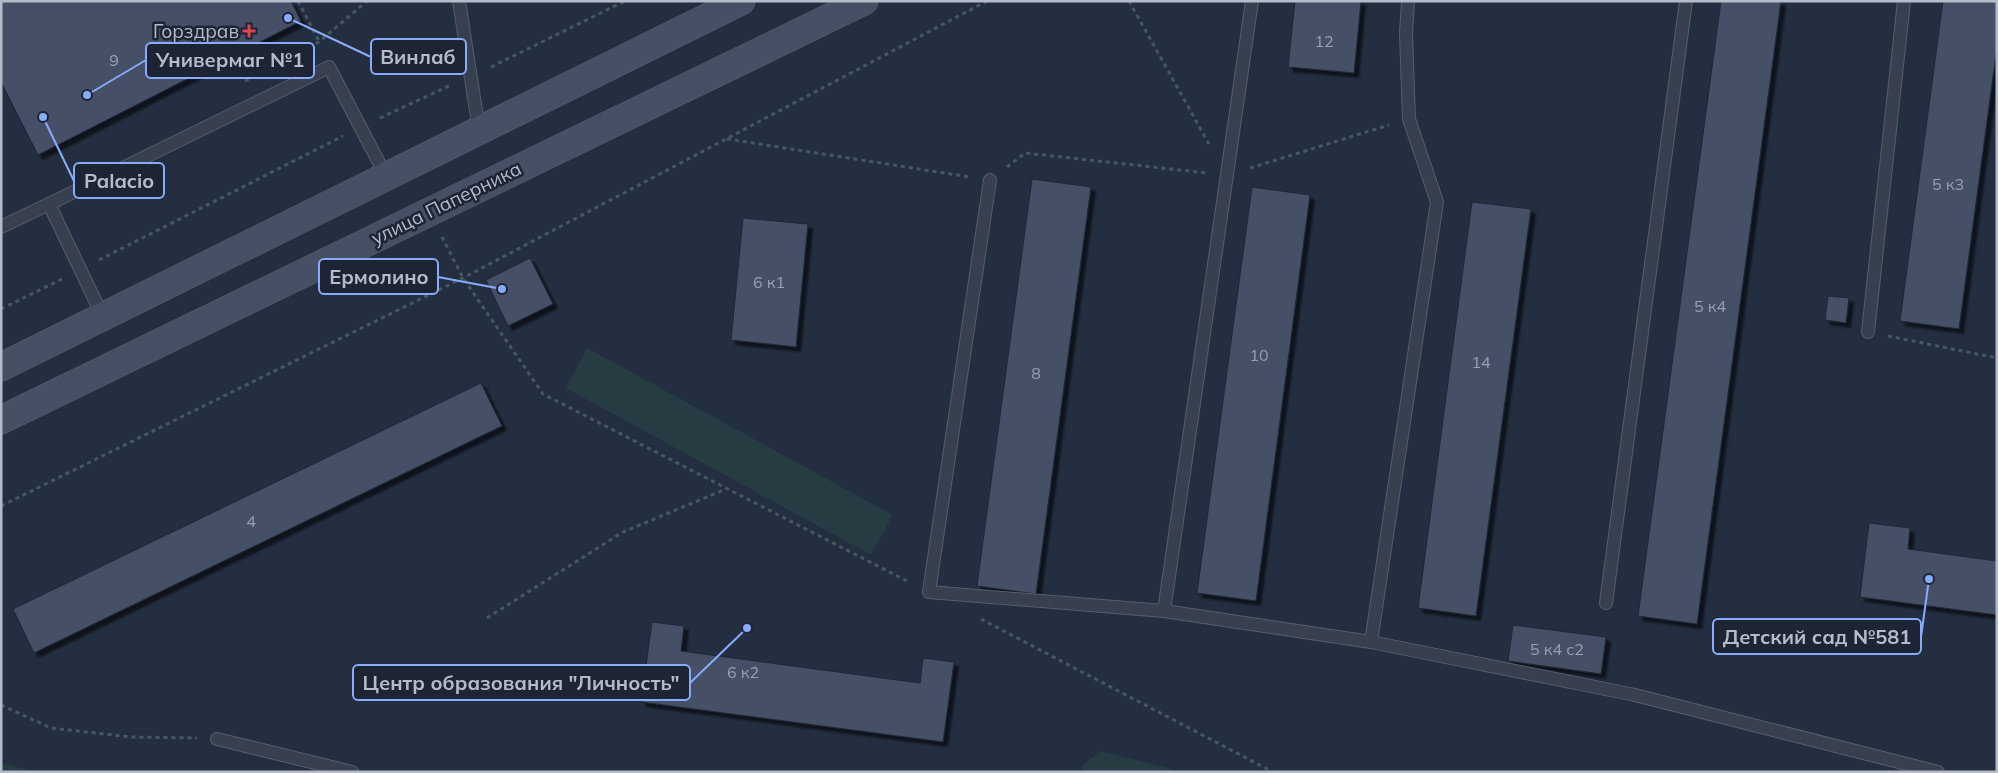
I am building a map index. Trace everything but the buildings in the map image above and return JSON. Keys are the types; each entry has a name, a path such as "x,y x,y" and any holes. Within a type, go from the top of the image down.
{"main road":[{"path":"1,367 741,1"},
{"name":"улица Паперника","path":"1,420 864,1"}],"lane":[{"path":"459,1 479,130"},
{"path":"1164,611 1252,1"},
{"path":"1371,642 1437,202 1409,119 1406,32 1408,1"},
{"path":"1606,603 1686,1"},
{"path":"1868,332 1904,1"},
{"path":"1,227 329,67 386,176"},
{"path":"990,180 929,592 1164,611 1371,642 1635,696 1938,772"},
{"path":"49,204 103,317"},
{"path":"217,739 352,772"}],"path":[{"path":"319,42 367,1"},
{"path":"1,309 360,128 625,1"},
{"path":"1,506 463,278 987,1"},
{"path":"1129,1 1227,175"},
{"path":"726,139 990,180 1025,153 1227,175 1409,119"},
{"path":"463,278 543,394 929,592"},
{"path":"1868,332 1997,358"},
{"path":"487,618 623,532 727,488"},
{"path":"976,617 1273,772"},
{"path":"1,705 51,728 131,737 217,739"}],"green space":[{"path":"587,348 893,515 871,555 566,388"},
{"path":"1101,751 1183,772 1081,772 1083,765"},
{"path":"1,763 37,772 1,772"}],"place":[{"name":"Винлаб","path":"288,18"},
{"name":"Горздрав","path":"249,31"},
{"name":"Универмаг №1","path":"87,95"},
{"name":"Palacio","path":"43,117"},
{"name":"Ермолино","path":"502,289"},
{"name":"Детский сад №581","path":"1929,579"},
{"name":"Центр образования \"Личность\"","path":"747,628"}]}
